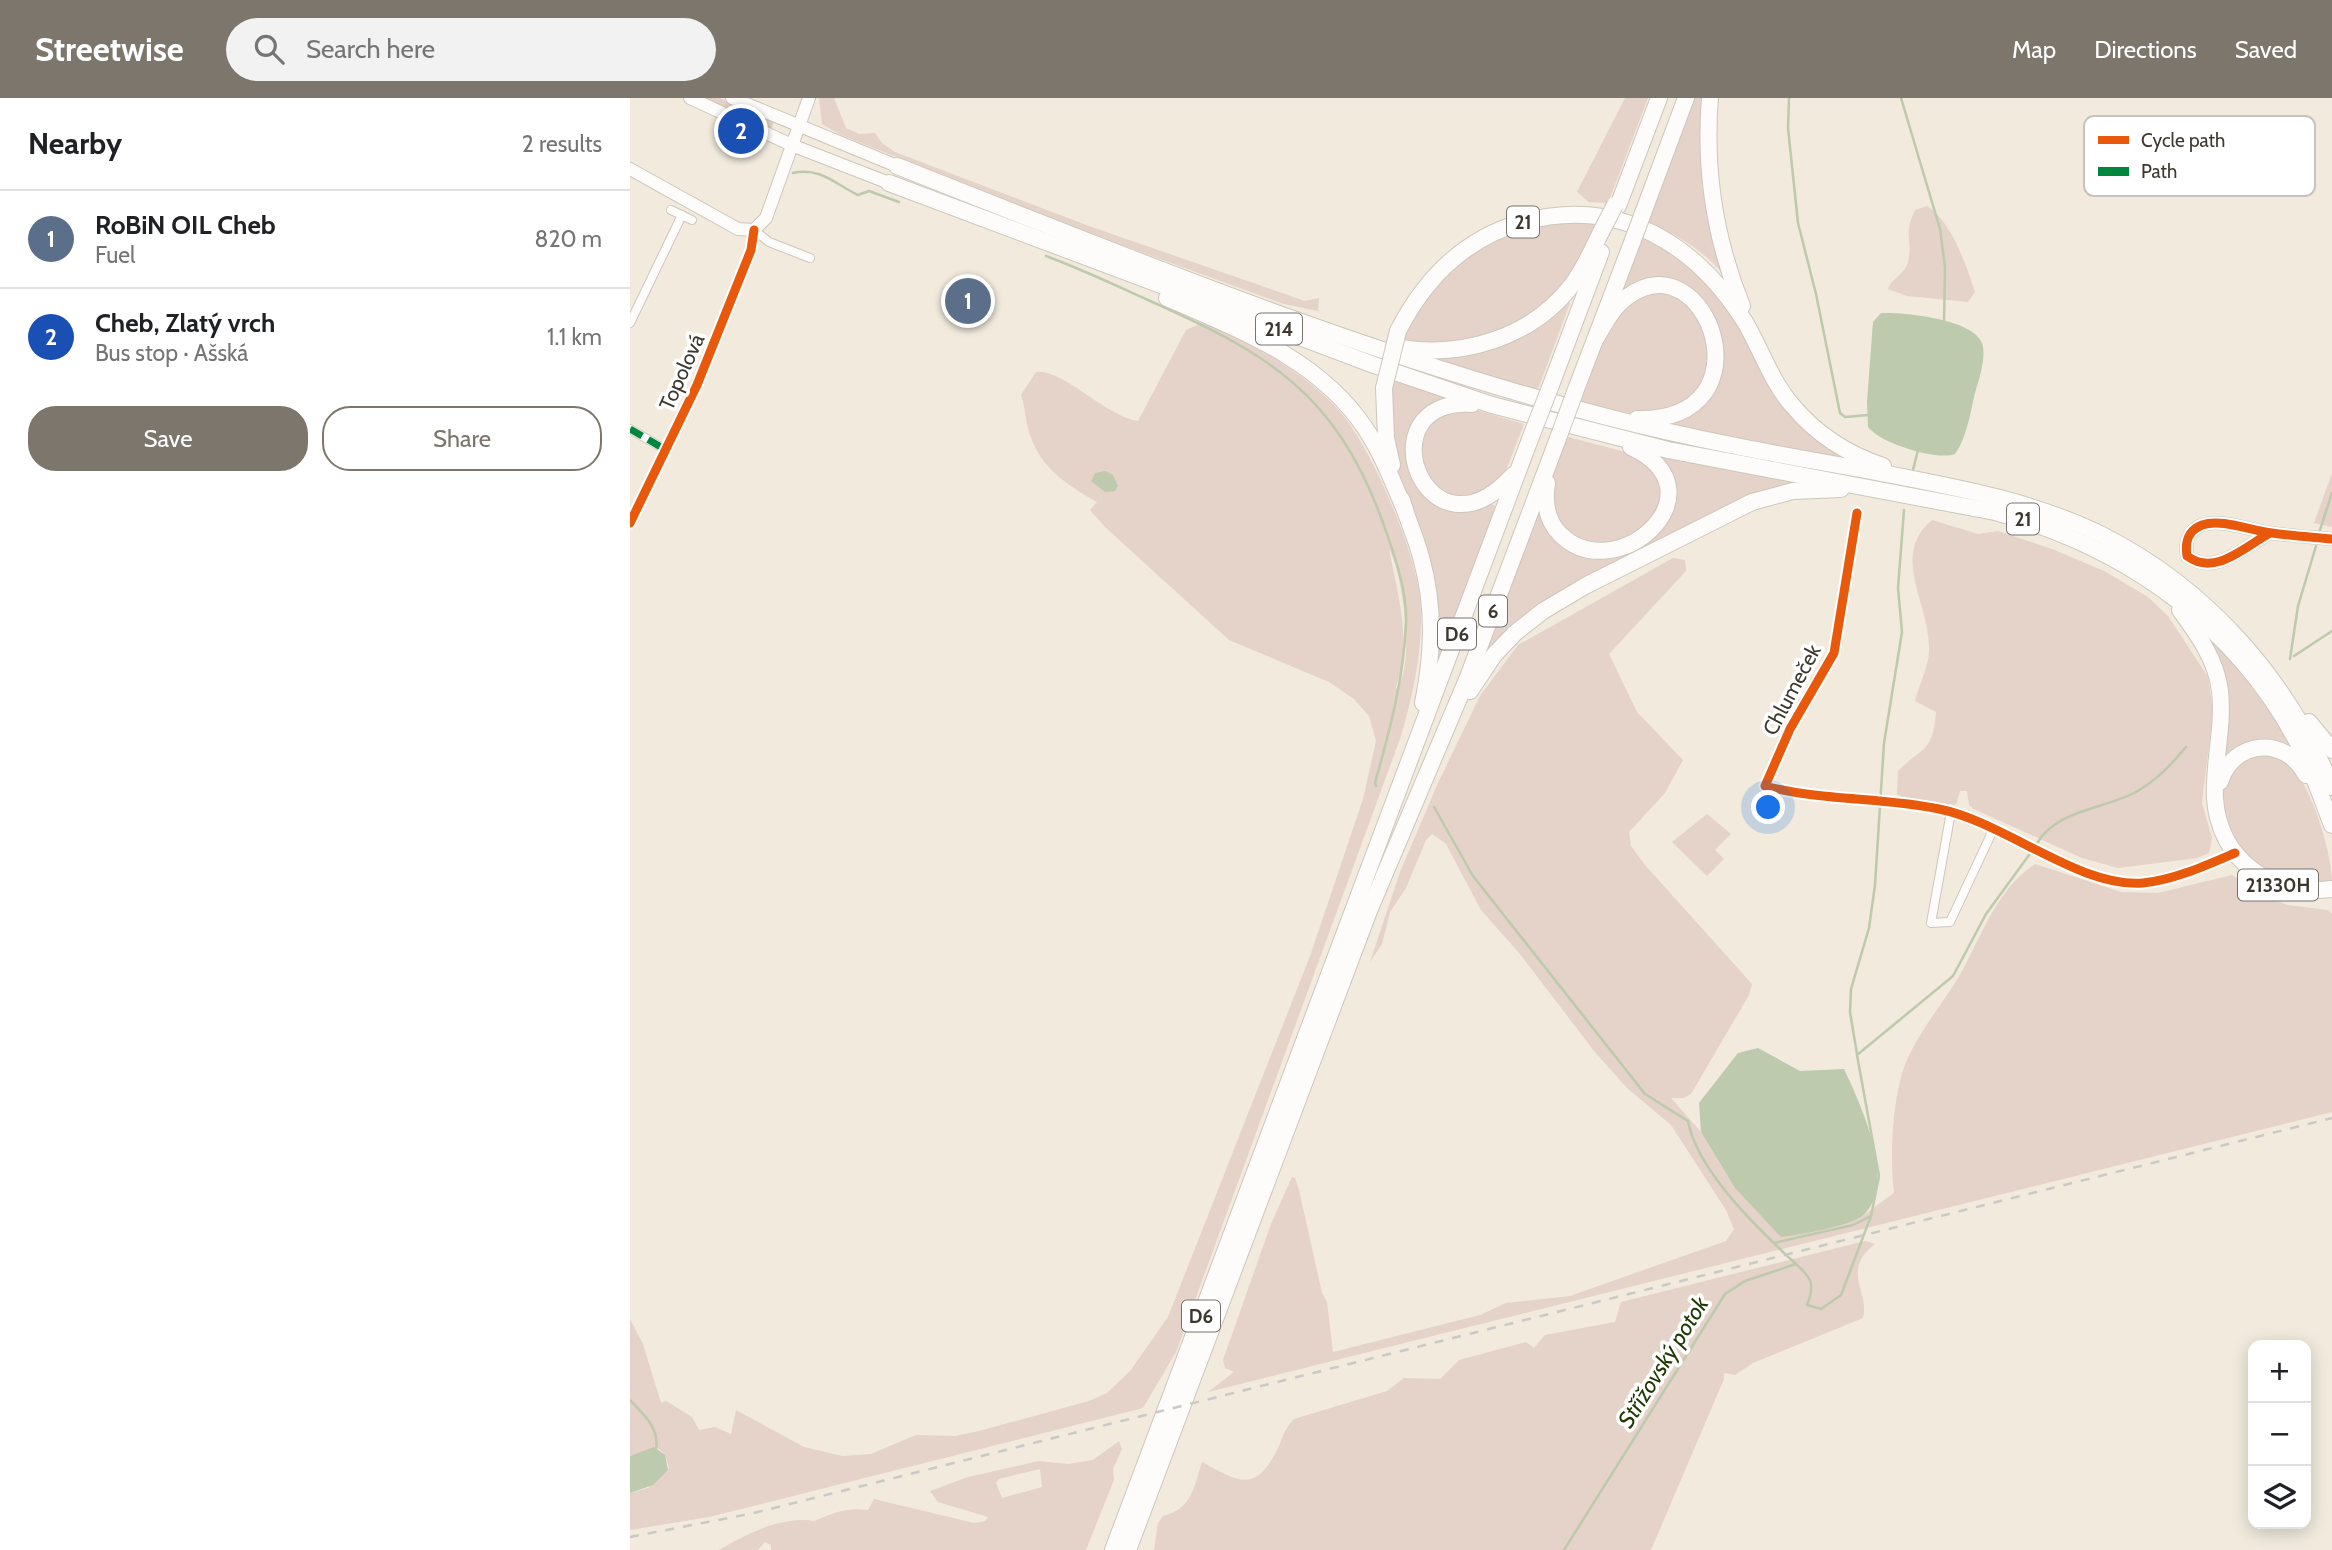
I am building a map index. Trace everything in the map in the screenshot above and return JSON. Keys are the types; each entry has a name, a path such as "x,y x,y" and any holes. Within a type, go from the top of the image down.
{"highway":[{"path":"1492,405 1453,404 1425,418 1414,442 1413,458 1423,485 1440,499 1469,505 1489,498 1519,468 1605,233 1629,179 1659,98"},
{"name":"6","path":"1368,911 1425,781 1686,98"},
{"path":"1710,98 1709,159 1714,212 1727,266 1756,341"},
{"name":"214","path":"897,166 1464,378 1672,434 1949,486"},
{"name":"214","path":"889,183 1374,365 1492,405 1603,434 1874,488"},
{"name":"21","path":"1413,749 1430,668 1432,621 1426,574 1386,438 1384,388 1398,331 1420,292 1443,267 1470,246 1513,225 1549,216 1598,217 1649,230 1687,253 1718,283 1756,341 1789,402 1823,436 1875,463 1949,486 2043,510 2134,553 2212,611 2273,680 2313,744 2332,787"},
{"path":"1357,340 1438,351 1481,345 1501,338 1533,320 1562,297 1605,233"},
{"name":"21","path":"1068,250 1263,342 1311,370 1343,400 1375,444 1405,510"},
{"name":"6","path":"1595,340 1616,307 1629,295 1661,286 1687,295 1701,308 1713,328 1717,350 1711,379 1701,395 1678,413 1647,419 1605,417"},
{"name":"6","path":"1557,441 1546,488 1546,510 1550,521 1556,530 1573,544 1610,549 1631,544 1651,531 1665,512 1669,492 1663,472 1655,462 1603,434"},
{"name":"D6","path":"1113,1550 1519,468"},
{"name":"21","path":"1425,781 1466,697 1483,670 1515,632 1542,611 1752,502 1793,491 1874,488 1963,504 2028,521 2096,548 2160,587 2204,622 2262,686 2305,756 2332,825"},
{"name":"21","path":"2160,587 2202,640 2217,676 2221,723 2216,777 2218,816"},
{"path":"2273,680 2332,750"},
{"path":"2235,853 2224,836 2218,816 2219,787 2228,765 2242,752 2267,747 2291,756 2303,769 2332,840"},
{"name":"21330H","path":"2235,853 2255,873 2273,883 2299,890 2332,889"},
{"name":"D6","path":"1128,1550 1368,911"}],"street":[{"name":"214","path":"690,98 794,146 889,183"},
{"name":"214","path":"733,98 897,166"},
{"path":"754,230 766,218 810,98"},
{"path":"630,169 738,229 754,230 769,242 810,258"},
{"path":"671,209 692,220"},
{"path":"630,323 682,215"},
{"name":"Topolová","path":"630,523 703,372 751,250 754,230"},
{"path":"630,429 666,450"},
{"name":"Chlumeček","path":"1857,513 1835,650 1790,729 1765,786 1818,797 1951,812"},
{"path":"2270,533 2214,565 2198,565 2187,556 2185,543 2190,533 2201,525 2214,523 2270,533 2332,539"},
{"path":"1994,828 1950,922 1931,923 1951,812 1994,828 2101,878 2143,883 2190,871 2235,853"}],"shaded area":[{"path":"699,98 720,98 774,122 771,129"},
{"path":"819,98 834,98 846,128 859,134 875,133 882,143 895,152 1089,226 1305,301 1319,298 1318,311 1284,304 1086,232 841,135 822,124"},
{"path":"1625,98 1648,98 1608,203 1589,202 1577,192"},
{"path":"1694,98 1702,98 1702,186 1721,271 1687,242 1647,223"},
{"path":"1927,206 1944,222 1962,257 1975,292 1968,302 1907,296 1888,289 1908,262 1909,232 1915,210"},
{"path":"1558,222 1599,223 1582,262 1540,310 1481,341 1399,346 1425,295 1467,255 1517,230"},
{"path":"1644,235 1680,257 1728,305 1771,385 1845,457 1844,460 1665,424 1687,413 1704,399 1715,383 1721,365 1722,346 1717,327 1706,308 1690,290 1621,292"},
{"path":"1661,290 1684,299 1709,330 1708,377 1689,402 1638,415 1581,402 1609,325 1631,299"},
{"path":"1567,301 1570,303 1537,392 1430,358 1471,354"},
{"path":"1881,313 1921,316 1952,323 1966,328 1982,343 1983,363 1980,377 1965,434 1955,454 1935,455 1909,449 1884,439 1868,427 1867,402 1873,322"},
{"path":"1204,322 1263,352 1319,391 1348,422 1372,461 1405,540 1419,589 1421,626 1416,674 1401,736 1176,1352 1143,1408 709,1517 630,1530 630,1493 648,1488 669,1468 665,1455 657,1447 630,1456 630,1319 643,1344 661,1403 666,1401 692,1417 699,1430 715,1427 731,1434 736,1410 804,1447 842,1456 871,1454 916,1435 955,1436 979,1431 1089,1401 1107,1393 1130,1371 1168,1317 1310,956 1363,799 1376,741 1369,716 1354,699 1329,682 1229,640 1105,527 1090,510 1097,502 1054,472 1045,463 1032,441 1021,395 1036,372 1059,378 1113,412 1138,421 1186,330","holes":["1389,549 1399,577 1406,643 1402,679 1395,689 1403,655 1403,637 1400,602"]},
{"path":"1391,379 1446,398 1423,411 1410,430 1406,452 1411,475 1423,494 1441,508 1464,512 1490,503 1497,507 1434,677 1416,526 1393,455"},
{"path":"1463,406 1524,424 1503,478 1468,502 1433,491 1417,443 1434,414"},
{"path":"1568,437 1641,456 1663,484 1661,510 1635,533 1614,544 1591,542 1559,528 1552,482"},
{"path":"1661,455 1802,483 1731,504 1486,652 1540,509 1555,538 1577,552 1616,551 1638,546 1664,528 1674,505 1674,489"},
{"path":"1106,471 1113,475 1118,486 1115,491 1105,492 1091,481 1095,473"},
{"path":"2332,473 2332,527 2314,523"},
{"path":"1932,520 1978,534 1998,531 2052,549 2104,571 2148,597 2168,616 2208,677 2213,711 2202,803 2212,838 2209,853 2197,858 2118,868 2082,858 1974,809 1969,805 1967,791 1960,791 1956,805 1903,798 1897,794 1898,771 1925,748 1935,725 1936,712 1915,701 1926,668 1929,648 1915,580 1914,548 1920,534"},
{"path":"1673,558 1685,560 1686,571 1609,654 1637,712 1683,760 1665,793 1629,832 1631,846 1752,984 1749,995 1691,1094 1684,1098 1671,1098 1701,1132 1735,1188 1858,1219 1894,1193 1892,1137 1897,1094 1904,1067 1917,1040 1958,978 1999,901 2009,887 2035,864 2121,892 2158,893 2232,875 2268,898 2288,905 2328,910 2332,914 2332,1112 1208,1392 1234,1372 1225,1368 1223,1360 1271,1224 1292,1177 1295,1178 1299,1190 1322,1293 1327,1302 1333,1352 1480,1315 1506,1303 1570,1296 1726,1241 1734,1229 1726,1210 1671,1125 1627,1088 1594,1051 1520,954 1481,910 1446,844 1432,834 1426,840 1406,888 1390,912 1382,944 1370,962 1400,872 1438,783 1480,696 1518,645"},
{"path":"2203,630 2251,687 2293,748 2276,741 2259,739 2242,744 2226,754 2228,684"},
{"path":"2255,754 2277,755 2299,776 2323,832 2332,882 2299,882 2268,873 2245,855 2236,842 2224,813 2225,783 2234,768"},
{"path":"1707,814 1731,834 1715,850 1724,859 1707,876 1672,842"},
{"path":"1758,1048 1800,1071 1844,1069 1867,1123 1877,1166 1877,1186 1872,1203 1861,1217 1834,1227 1781,1237 1735,1188 1701,1132 1699,1103 1738,1053"},
{"path":"1865,1241 1875,1244 1859,1263 1858,1281 1863,1299 1863,1318 1753,1363 1735,1375 1724,1373 1724,1379 1651,1550 1154,1550 1158,1523 1163,1516 1173,1513 1186,1502 1194,1488 1202,1462 1226,1475 1246,1480 1254,1478 1270,1463 1286,1429 1294,1419 1387,1391 1404,1378 1440,1379 1459,1360 1526,1342 1534,1348 1545,1335 1615,1322 1621,1302"},
{"path":"1119,1441 1122,1449 1113,1469 1114,1480 1086,1550 771,1550 771,1545 765,1542 758,1550 719,1550 777,1524 814,1521 847,1510 868,1510 874,1499 974,1523 985,1521 988,1517 938,1502 930,1491 968,1477 1039,1461 1068,1464 1093,1460","holes":["1040,1469 1042,1487 1002,1498 996,1483 999,1479"]},
{"path":"654,1447 665,1455 668,1470 653,1485 630,1493 630,1456"}],"waterway":[{"path":"1789,98 1788,128 1798,223 1816,294 1840,413 1845,417 1868,415"},
{"path":"1901,98 1940,229 1945,267 1944,323"},
{"path":"793,173 820,174 858,195 869,191 899,202"},
{"path":"1046,256 1190,319 1262,359 1292,382 1319,408 1342,439 1363,476 1382,520 1398,570 1406,609 1405,643 1399,683 1376,786"},
{"path":"1913,470 1918,450"},
{"path":"2319,533 2332,493"},
{"path":"1857,1054 1850,1012 1851,989 1869,928 1875,885 1884,743 1902,632 1898,588 1904,510"},
{"path":"2290,659 2298,606 2316,546"},
{"name":"Střížovský potok","path":"2294,656 2332,631"},
{"name":"Střížovský potok","path":"2036,845 2044,833 2055,824 2080,812 2121,799 2142,788 2162,773 2186,747"},
{"path":"1434,807 1473,876 1645,1094 1688,1121 1694,1140 1717,1180 1748,1217 1796,1264"},
{"name":"Střížovský potok","path":"1564,1550 1725,1294 1745,1281 1796,1264 1810,1282 1811,1292 1807,1305 1821,1309 1841,1295 1871,1216 1879,1176 1857,1055 1953,976 1986,914 2032,851"},
{"path":"1774,1243 1853,1225 1871,1216"},
{"path":"630,1400 653,1428 656,1450"}],"railway":[{"path":"630,1537 754,1513 2332,1118"}],"marked path":[{"path":"630,429 666,450"}],"cycle path":[{"path":"630,523 697,385 751,250 754,230"},
{"path":"1857,513 1834,653 1790,729 1765,786 1808,794 1939,809 1990,827 2068,865 2119,882 2143,883 2167,879 2235,853"},
{"path":"2270,533 2219,562 2198,562 2187,556 2186,547 2190,534 2202,525 2210,523 2332,539"}],"place":[{"name":"Cheb, Zlatý vrch","path":"741,131"},
{"name":"RoBiN OIL Cheb","path":"968,301"}]}
